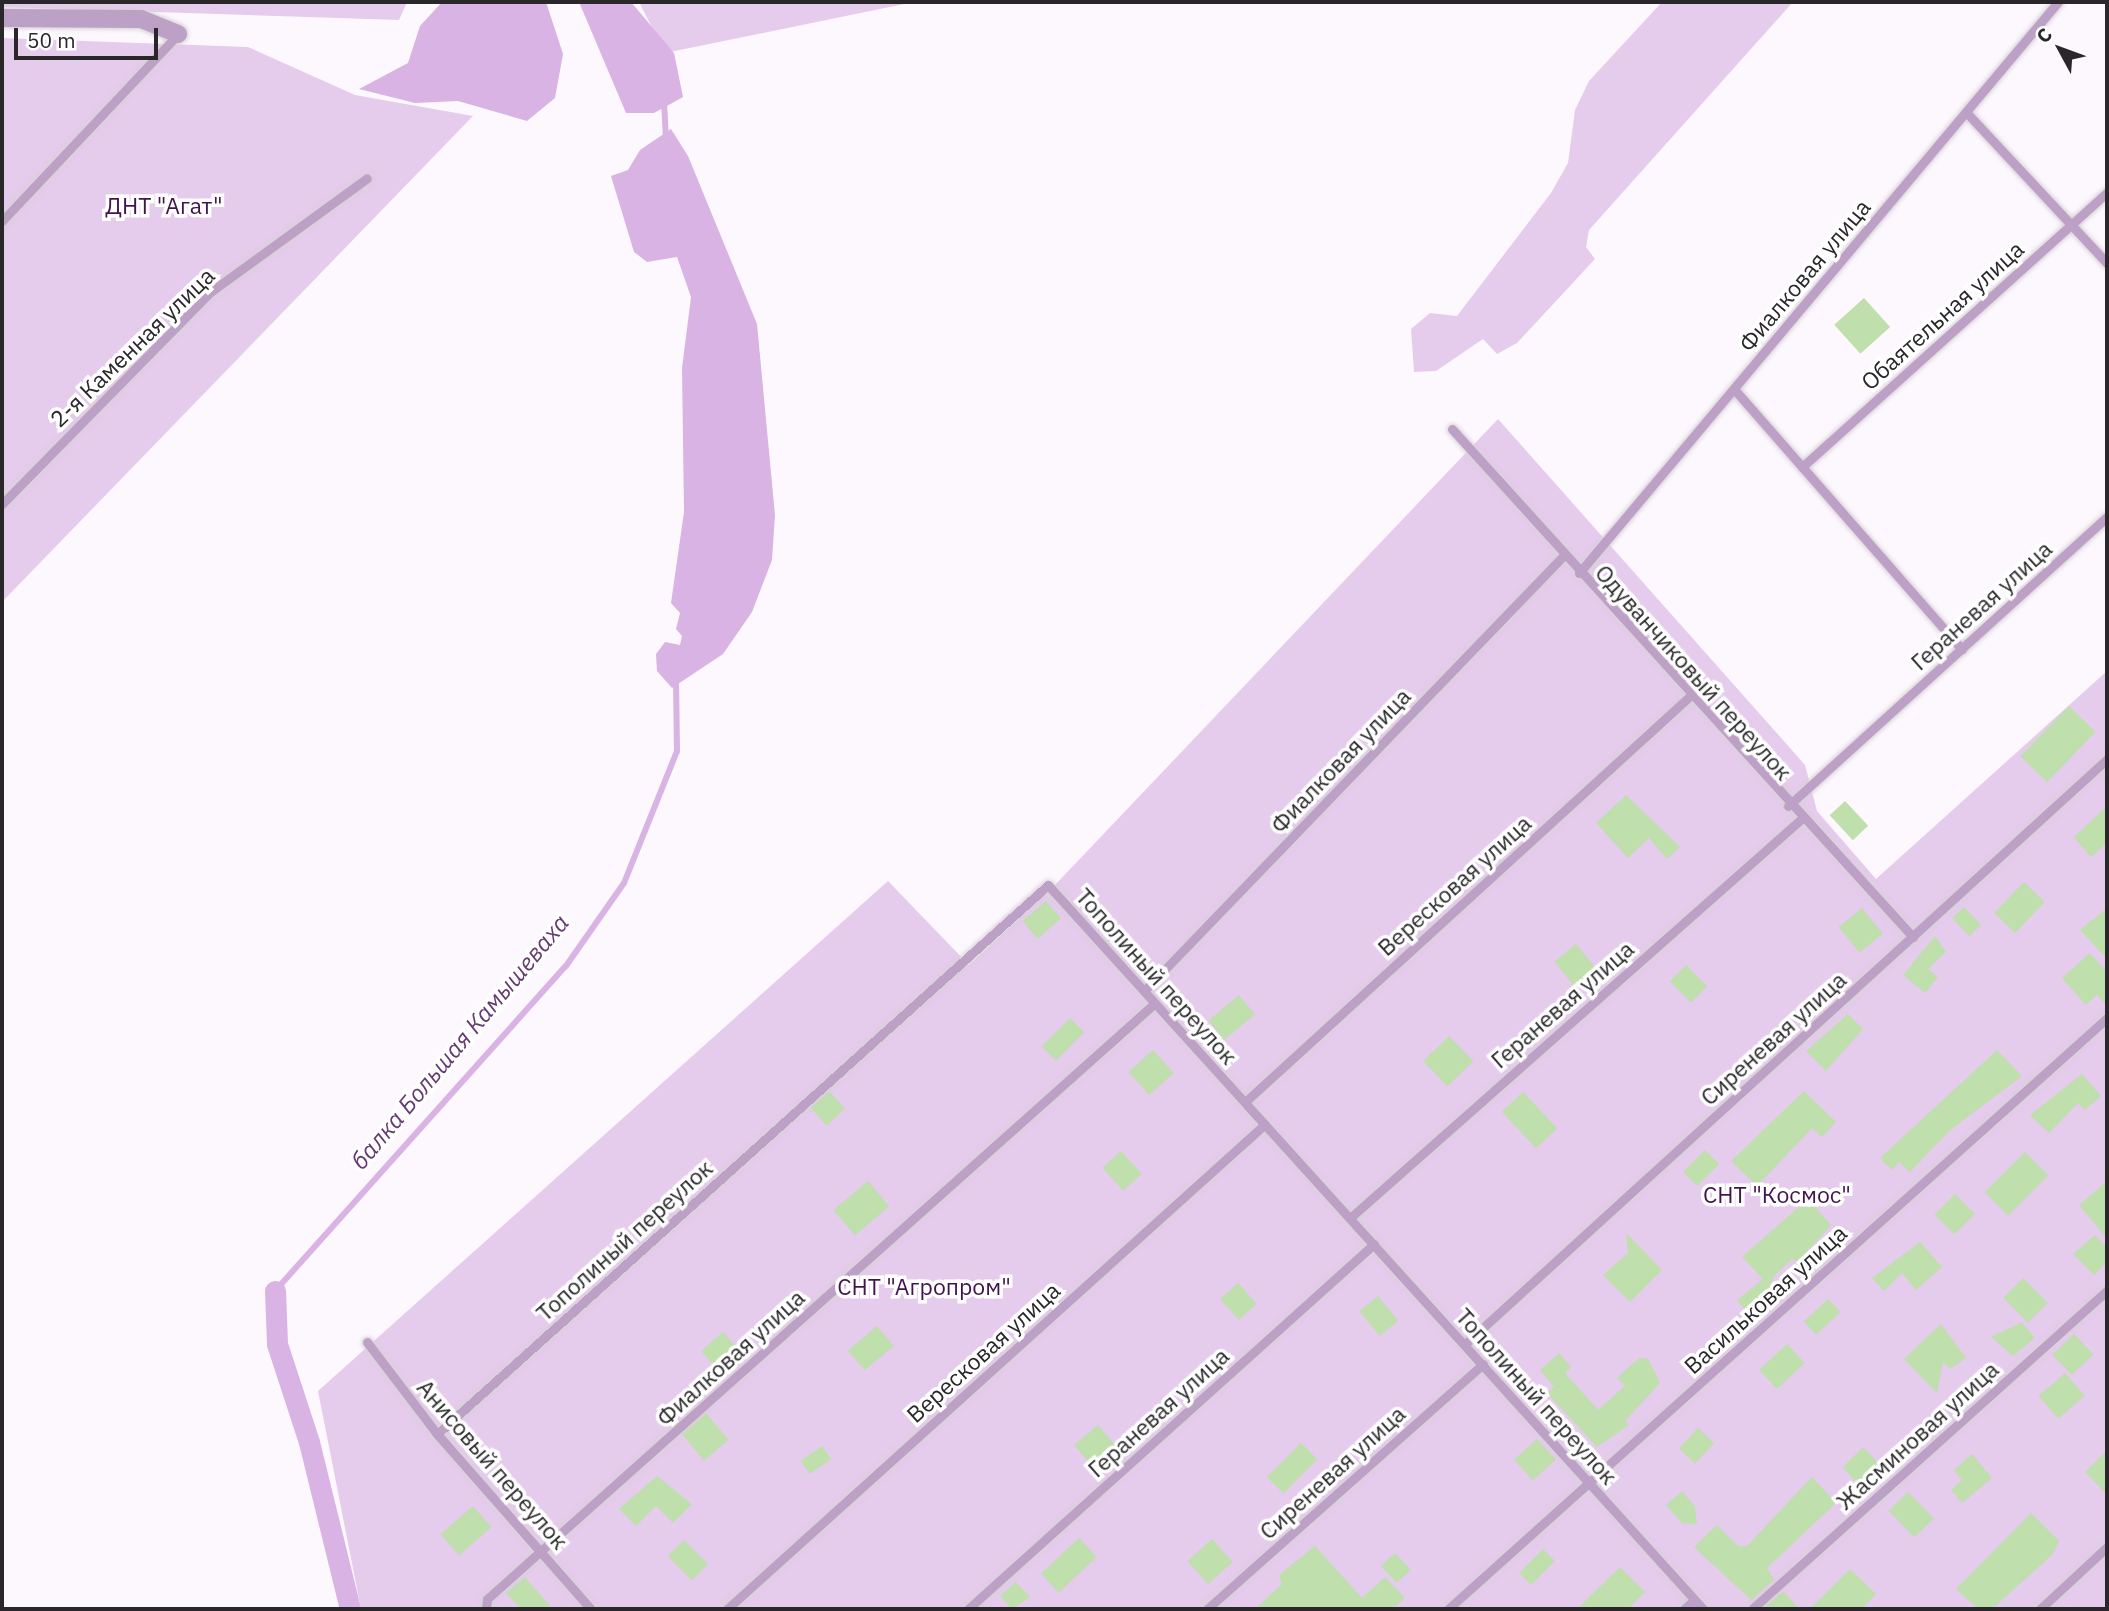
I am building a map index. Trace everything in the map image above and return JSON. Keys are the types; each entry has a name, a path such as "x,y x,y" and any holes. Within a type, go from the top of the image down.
{"street":[{"path":"2,18 141,19 178,34"}],"lane":[{"name":"Фиалковая улица","path":"1580,573 2058,2"},
{"path":"2,221 178,34"},
{"path":"1966,112 2073,223 2107,263"},
{"name":"2-я Каменная улица","path":"2,504 209,293 367,178"},
{"name":"Обаятельная улица","path":"1802,467 2107,192"},
{"path":"1734,389 1962,649"},
{"name":"Одуванчиковый переулок","path":"1452,429 1800,820 1913,937"},
{"name":"Гераневая улица","path":"1788,806 2107,517"},
{"name":"Фиалковая улица","path":"1144,991 1564,555"},
{"name":"Вересковая улица","path":"1245,1102 1689,696"},
{"name":"Сиреневая улица","path":"1465,1345 2107,760"},
{"name":"Гераневая улица","path":"1350,1218 1800,820"},
{"name":"Тополиный переулок","path":"437,1434 1048,885 1703,1609"},
{"name":"Фиалковая улица","path":"486,1604 1155,1003"},
{"name":"Васильковая улица","path":"1448,1609 2107,1018"},
{"name":"Вересковая улица","path":"727,1609 1265,1124"},
{"name":"Гераневая улица","path":"968,1609 1374,1244"},
{"name":"Жасминовая улица","path":"1752,1609 2107,1290"},
{"name":"Анисовый переулок","path":"367,1342 437,1434 592,1609"},
{"name":"Сиреневая улица","path":"1207,1609 1483,1364"},
{"path":"2040,1609 2107,1547"},
{"path":"1684,1609 1693,1601"}],"green space":[{"path":"2,2 407,2 399,20 2,7"},
{"path":"639,2 914,2 665,53"},
{"path":"1662,2 1793,2 1589,230 1586,247 1595,259 1517,343 1497,354 1483,339 1436,371 1414,372 1411,329 1430,313 1457,316 1551,193 1568,163 1575,110 1589,81"},
{"name":"ДНТ \"Агат\"","path":"2,38 248,47 355,95 473,116 2,602"},
{"path":"1498,419 1805,765 1817,811 1876,879 2107,671 2107,1609 361,1609 318,1391 888,881 969,965 1055,885"}],"shaded area":[{"path":"442,2 546,2 563,54 555,98 527,121 458,101 415,103 359,89 408,63 420,26"},
{"path":"579,2 631,2 674,53 683,97 654,113 626,113"},
{"path":"671,129 688,156 757,324 775,515 772,560 752,612 723,654 672,688 657,671 656,654 665,642 680,645 682,636 676,629 680,613 671,603 684,512 682,368 691,297 677,257 647,262 634,252 611,176 628,170 640,150"}],"building":[{"path":"1864,298 1890,327 1860,354 1834,325"},
{"path":"2069,706 2096,732 2047,782 2020,756"},
{"path":"1626,795 1680,847 1667,859 1649,838 1628,858 1596,823"},
{"path":"1845,801 1868,826 1853,840 1830,815"},
{"path":"2107,806 2107,843 2091,857 2074,837"},
{"path":"2024,882 2045,902 2015,933 1994,913"},
{"path":"1046,901 1061,918 1038,939 1023,921"},
{"path":"1964,907 1981,925 1969,936 1952,918"},
{"path":"1862,908 1883,934 1859,953 1839,927"},
{"path":"2107,908 2107,959 2080,930"},
{"path":"1935,936 1946,952 1928,969 1938,977 1925,993 1903,975"},
{"path":"1576,944 1598,971 1576,989 1554,962"},
{"path":"2090,953 2107,972 2107,1006 2097,995 2086,1005 2062,978"},
{"path":"1686,965 1707,986 1691,1002 1670,981"},
{"path":"1239,995 1255,1014 1224,1040 1208,1021"},
{"path":"1848,1014 1863,1029 1826,1071 1806,1051"},
{"path":"1070,1018 1084,1032 1056,1060 1042,1046"},
{"path":"1449,1036 1473,1061 1447,1086 1423,1061"},
{"path":"1153,1050 1174,1073 1149,1095 1128,1072"},
{"path":"1997,1050 2022,1076 1949,1131 1910,1172 1899,1162 1892,1170 1880,1158"},
{"path":"2082,1074 2101,1096 2085,1110 2078,1103 2049,1133 2030,1115"},
{"path":"829,1091 845,1109 826,1126 810,1108"},
{"path":"1804,1091 1836,1122 1822,1137 1812,1128 1757,1186 1731,1161"},
{"path":"1523,1092 1557,1129 1536,1148 1502,1112"},
{"path":"1705,1150 1719,1164 1697,1186 1683,1172"},
{"path":"1121,1151 1142,1174 1123,1191 1102,1168"},
{"path":"2025,1152 2048,1175 2008,1216 1985,1192"},
{"path":"868,1181 889,1206 855,1235 834,1210"},
{"path":"2107,1181 2107,1239 2079,1205"},
{"path":"1955,1194 1975,1214 1954,1234 1934,1215"},
{"path":"1808,1199 1831,1225 1798,1262 1792,1259 1775,1275 1763,1299 1770,1307 1754,1321 1737,1300 1763,1279 1742,1257"},
{"path":"1626,1233 1662,1270 1630,1302 1603,1275 1628,1253"},
{"path":"2095,1235 2107,1248 2107,1262 2094,1275 2073,1254"},
{"path":"1920,1242 1942,1267 1916,1290 1902,1273 1884,1291 1872,1278"},
{"path":"2023,1278 2048,1303 2028,1323 2003,1298"},
{"path":"1238,1283 1257,1304 1239,1320 1220,1299"},
{"path":"1378,1296 1398,1321 1379,1336 1359,1311"},
{"path":"1828,1299 1840,1312 1816,1335 1804,1322"},
{"path":"2022,1322 2035,1338 2013,1356 1991,1337"},
{"path":"1941,1324 1966,1358 1950,1369 1943,1362 1937,1393 1904,1359"},
{"path":"877,1326 894,1346 865,1370 848,1350"},
{"path":"723,1332 737,1348 715,1367 701,1351"},
{"path":"2074,1334 2093,1354 2072,1375 2052,1355"},
{"path":"1787,1344 1805,1363 1777,1389 1759,1370"},
{"path":"1559,1353 1571,1367 1565,1373 1598,1410 1625,1386 1617,1378 1639,1358 1648,1359 1660,1383 1625,1421 1629,1425 1597,1447 1547,1393 1554,1387 1540,1370"},
{"path":"2065,1373 2085,1396 2058,1419 2039,1396"},
{"path":"706,1413 728,1440 704,1460 681,1434"},
{"path":"1098,1425 1120,1451 1096,1471 1074,1445"},
{"path":"1698,1428 1714,1443 1695,1463 1679,1448"},
{"path":"1537,1439 1556,1460 1533,1481 1514,1460"},
{"path":"1301,1443 1317,1459 1283,1493 1267,1477"},
{"path":"822,1446 831,1459 810,1474 801,1461"},
{"path":"1863,1447 1883,1468 1860,1487 1843,1467"},
{"path":"2107,1450 2107,1495 2085,1472"},
{"path":"1972,1454 1992,1478 1962,1503 1951,1490 1962,1480 1954,1470"},
{"path":"657,1476 692,1504 673,1523 656,1506 636,1526 619,1509"},
{"path":"1812,1477 1836,1503 1767,1568 1774,1580 1751,1600 1694,1547 1717,1525 1738,1546 1747,1546"},
{"path":"1682,1491 1695,1507 1697,1524 1682,1523 1666,1505"},
{"path":"1908,1492 1934,1519 1914,1537 1889,1511"},
{"path":"473,1506 491,1527 459,1555 441,1534"},
{"path":"2031,1513 2059,1541 2052,1555 1993,1608 1978,1609 1956,1589"},
{"path":"1079,1538 1097,1557 1059,1592 1041,1573"},
{"path":"1212,1539 1233,1562 1208,1584 1187,1561"},
{"path":"684,1540 708,1564 692,1580 668,1556"},
{"path":"1315,1546 1362,1598 1385,1577 1405,1598 1392,1609 1255,1609 1282,1584 1279,1575"},
{"path":"1543,1549 1555,1561 1531,1585 1519,1573"},
{"path":"1395,1553 1411,1570 1397,1583 1381,1566"},
{"path":"1620,1567 1645,1592 1628,1609 1577,1609"},
{"path":"1850,1569 1876,1594 1862,1609 1810,1609"},
{"path":"525,1577 553,1609 521,1609 506,1593"},
{"path":"1016,1582 1030,1597 1012,1609 1000,1596"},
{"path":"1783,1591 1799,1609 1762,1609"}],"waterway":[{"name":"балка Большая Камышеваха","path":"664,101 666,139"},
{"name":"балка Большая Камышеваха","path":"275,1291 566,966 624,883 677,751 676,682"},
{"name":"балка Большая Камышеваха","path":"275,1291 277,1344 309,1442 350,1609"}],"park label":[{"name":"СНТ \"Космос\"","path":"1777,1194"},
{"name":"СНТ \"Агропром\"","path":"924,1286"}]}
